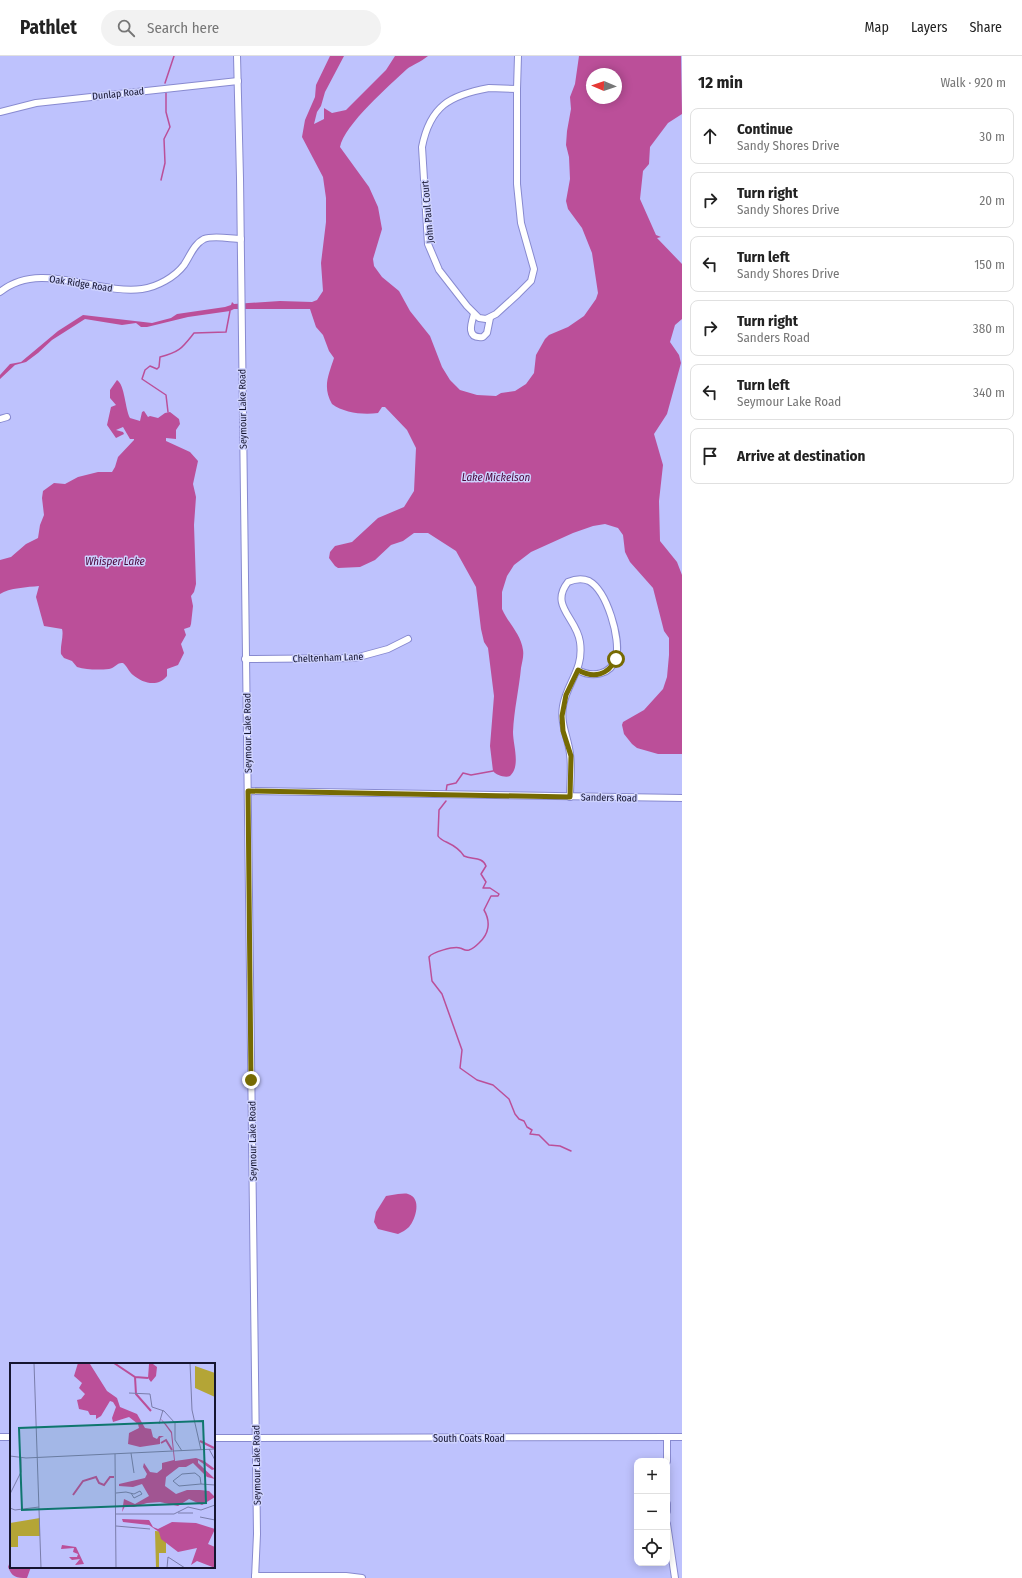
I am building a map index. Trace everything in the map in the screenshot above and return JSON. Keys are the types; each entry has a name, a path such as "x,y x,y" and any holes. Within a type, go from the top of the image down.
{"street":[{"name":"Seymour Lake Road","path":"237,56 241,239 245,659 256,1438 257,1539 255,1577"},
{"path":"490,318 480,318 474,314 470,328 471,333 478,337 487,333 490,318 526,287 530,281 534,269 521,224 518,200 518,56"},
{"name":"Dunlap Road","path":"0,112 36,103 238,81"},
{"name":"John Paul Court","path":"474,314 439,270 428,244 423,170 423,140 430,122 437,110 450,100 464,93 489,88 517,89"},
{"name":"Oak Ridge Road","path":"0,292 20,282 45,277 109,288 144,289 174,276 198,244 206,239 241,239"},
{"path":"0,419 7,417"},
{"path":"570,797 571,756 563,731 562,716 566,695 578,670 581,650 580,640 572,621 562,606 560,599 563,588 568,582 583,579 590,582 598,590 607,604 612,618 617,651 612,667 607,671 590,675 578,670"},
{"name":"Cheltenham Lane","path":"245,659 355,658 388,649 408,639"},
{"name":"Sanders Road","path":"248,791 682,798"},
{"path":"667,1437 667,1458"},
{"name":"South Coats Road","path":"215,1438 682,1437"},
{"path":"668,1530 675,1578"},
{"path":"255,1577 346,1576 362,1578"}],"water":[{"name":"Lake Mickelson","path":"330,56 344,56 325,92 314,124 324,119 324,108 332,113 346,110 386,70 395,56 428,56 407,69 379,95 358,117 343,138 340,147 369,187 378,207 382,229 373,259 374,266 382,277 399,291 410,311 430,336 442,367 450,380 460,390 477,395 496,396 501,393 515,391 526,384 534,373 536,355 545,339 549,335 568,327 584,316 596,299 598,293 592,253 582,228 568,209 566,201 570,179 569,157 566,145 571,109 570,97 575,84 579,56 681,56 682,114 668,123 650,147 649,164 643,171 640,199 656,235 661,237 657,238 682,264 682,319 675,325 670,342 679,355 681,363 667,414 654,434 663,465 659,501 660,541 677,562 682,575 682,754 658,754 637,748 624,734 622,725 623,722 644,710 663,689 667,677 669,638 664,631 653,588 630,562 625,552 623,535 618,528 605,524 593,526 573,533 531,552 514,565 507,576 502,592 502,609 520,639 523,652 513,732 516,761 513,772 510,776 501,776 493,771 490,746 494,696 488,648 484,642 481,629 476,587 456,551 428,533 414,533 403,541 391,545 375,560 360,567 338,568 329,558 330,552 335,546 352,542 378,518 404,507 414,491 416,448 407,430 385,407 382,407 378,413 366,414 348,411 332,404 327,392 327,381 334,358 329,351 323,335 316,327 310,309 234,309 230,311 188,317 147,327 141,327 136,323 122,325 85,319 52,340 26,362 15,365 0,379 0,375 10,364 21,362 58,331 83,315 152,323 171,318 177,314 225,307 231,305 232,302 234,304 280,301 312,302 317,300 323,291 321,263 326,222 326,198 323,177 302,137 305,120 315,97 316,85"},
{"name":"Whisper Lake","path":"117,380 122,387 130,418 140,421 142,412 144,411 148,417 158,418 165,413 170,412 179,419 180,424 176,430 176,439 166,438 166,441 190,452 198,461 193,484 196,497 194,525 196,584 194,592 191,596 193,606 191,624 190,627 184,629 186,635 181,644 184,653 178,665 167,669 167,676 155,683 146,682 137,678 123,663 119,663 113,668 97,670 77,667 72,661 64,658 61,654 62,629 44,626 36,597 39,586 13,589 0,594 0,560 11,557 26,544 38,538 40,525 44,515 42,498 43,491 54,483 65,484 78,477 98,472 112,472 118,457 134,440 130,439 123,427 116,430 123,432 124,434 116,438 107,425 111,407 116,405 110,398 110,390"},
{"path":"408,1194 415,1200 416,1209 412,1223 407,1229 398,1234 378,1229 374,1222 376,1212 386,1196"},
{"path":"10,1562 10,1568 31,1568 27,1578 13,1575 8,1567"}],"waterway":[{"path":"165,83 174,56"},
{"path":"161,180 165,163 164,139 170,127 166,112 166,93"},
{"path":"168,412 166,395 142,379 145,370 150,366 157,369 159,367 160,357 180,349 194,333 226,332 230,311"},
{"path":"446,792 447,785 456,783 463,773 471,775 493,771"},
{"path":"446,801 439,810 438,836 442,840 457,848 464,856 482,861 486,866 481,874 486,882 483,888 490,888 499,894 498,896 491,896 484,910 488,919 488,928 485,936 476,946 467,950 457,948 439,951 429,957 432,981 442,994 462,1050 460,1068 477,1080 493,1085 509,1099 515,1114 519,1119 524,1121 527,1127 532,1130 530,1134 539,1135 549,1145 560,1146 571,1151"}],"route":[{"path":"251,1080 248,791 570,797 571,756 563,731 562,716 566,695 578,670 590,675 598,674 607,671 612,667 616,659"}]}
